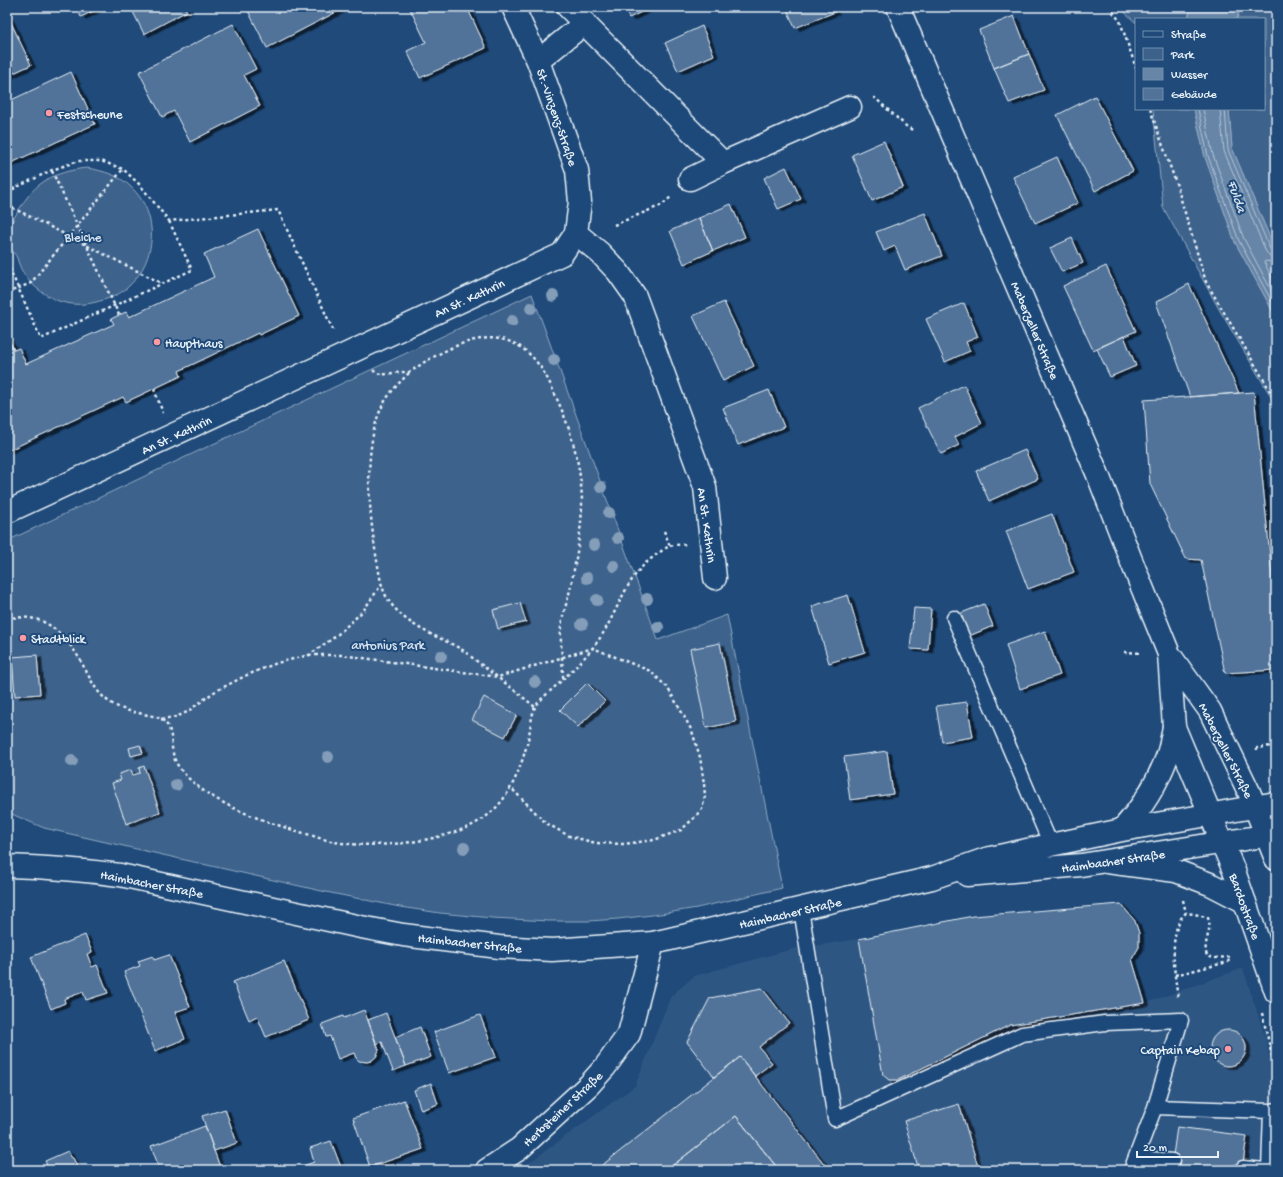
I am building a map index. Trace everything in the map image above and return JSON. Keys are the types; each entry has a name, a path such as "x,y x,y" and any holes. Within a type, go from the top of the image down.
{"main road":[{"name":"St.-Vinzenz-Straße","path":"513,7 538,61 577,170 580,202 576,233"},
{"path":"568,7 723,163"},
{"name":"Maberzeller Straße","path":"898,7 1098,475 1169,654 1210,712 1266,805 1272,835"},
{"path":"538,61 585,23"},
{"path":"690,179 850,107"},
{"name":"An St. Kathrin","path":"7,512 562,254 576,233 600,253 618,272 635,296 705,488 715,578"},
{"name":"Maberzeller Straße","path":"1169,654 1174,727 1210,814"},
{"path":"1122,830 1152,790 1168,756 1174,727"},
{"name":"Haimbacher Straße","path":"7,866 81,869 120,875 403,935 499,947 552,950 653,943 932,878 986,859 1122,830 1266,805"},
{"name":"Bardostraße","path":"1210,814 1245,902 1276,992"},
{"path":"1272,835 1276,859"},
{"name":"Haimbacher Straße","path":"932,878 1057,868 1107,862 1272,835"},
{"path":"1107,862 1176,871 1210,884 1245,902"},
{"name":"Herbsteiner Straße","path":"487,1170 524,1144 589,1085 613,1056 629,1034 653,943"}],"lane":[{"path":"954,618 1050,845"},
{"path":"801,909 835,1119 1022,1034 1105,1023 1181,1020 1155,1107 1134,1164 1172,1161"},
{"path":"1155,1107 1274,1111 1269,1170"},
{"path":"1243,1168 1265,1170"}],"path":[{"path":"1109,7 1120,21 1135,65"},
{"path":"870,97 876,98 906,126 914,131"},
{"path":"1150,110 1176,183 1206,282 1276,402"},
{"path":"7,192 52,170 78,162 101,161 123,169 140,185 169,221 192,270 40,340 7,264"},
{"path":"7,293 31,283 123,169"},
{"path":"52,170 119,315"},
{"path":"7,205 163,284"},
{"path":"614,226 662,206"},
{"path":"169,221 278,210 336,335"},
{"path":"535,706 461,650 433,636 406,619 388,600 382,585 372,523 370,482 374,431 383,404 389,394 409,372 457,345 490,337 501,338 511,341 529,353 548,379 564,415 574,443 580,472 582,496 578,542 571,586 561,627 564,679"},
{"path":"371,368 380,374 409,372"},
{"path":"154,389 163,415"},
{"path":"664,531 670,546"},
{"path":"161,719 169,728 172,735 172,753 179,768 202,789 243,812 289,829 339,842 381,845 412,842 455,832 481,820 491,813 512,788 527,745 535,706 564,679 593,648 603,633 627,588 643,566 670,546 711,541"},
{"path":"7,553 7,564"},
{"path":"309,655 336,636 363,611 382,585"},
{"path":"7,618 18,617 37,620 46,624 55,630 69,644 80,660 95,688 102,696 111,703 123,709 161,719 176,717 187,712 214,692 247,675 277,663 309,655 342,655 498,677 593,648 631,662 650,671 667,687 692,731 700,757 705,796 702,809 681,830 654,840 624,844 596,843 569,836 546,823 512,788"},
{"path":"1257,748 1271,746 1276,748"},
{"path":"1182,896 1186,913"},
{"path":"1175,975 1228,962 1230,957 1214,958 1207,956 1205,944 1209,934 1210,924 1208,918 1186,913 1181,917 1175,935 1175,975 1181,1020"}],"shaded area":[{"path":"1121,904 1135,921 1139,933 1132,960 1146,1003 1243,968 1266,1040 1276,1094 1276,1170 519,1170 635,1086 671,996 694,976 793,949 859,939 973,916"}],"green space":[{"path":"1119,7 1191,7 1188,18 1135,18 1135,22"},
{"path":"1240,7 1276,7 1276,252 1232,148 1229,110 1265,110 1265,18 1237,18"},
{"path":"1153,110 1194,110 1205,157 1235,242 1276,317 1276,405 1220,311 1163,207"},
{"name":"Bleiche","path":"87,168 111,174 121,179 131,187 140,198 147,210 150,223 150,250 138,275 122,292 100,301 85,304 74,304 62,302 52,298 28,280 9,245 7,240 7,231 25,200 41,183 63,173"},
{"name":"antonius Park","path":"532,294 658,640 727,615 782,888 697,908 618,919 549,921 440,913 400,907 326,892 44,828 7,812 7,541"}],"water":[{"path":"1191,7 1240,7 1237,18 1188,18"},
{"name":"Fulda","path":"1194,110 1229,110 1232,148 1276,252 1276,317 1235,242 1205,157"}],"building":[{"path":"76,7 101,7 81,17"},
{"path":"137,7 184,7 187,11 144,34 132,10"},
{"path":"246,7 346,7 267,48"},
{"path":"409,7 467,7 486,48 420,78 407,51 426,42"},
{"path":"624,7 652,7 629,18"},
{"path":"786,7 832,7 835,12 795,28"},
{"path":"7,14 31,65 7,76"},
{"path":"1014,16 1029,54 994,68 979,30"},
{"path":"233,24 256,69 244,75 260,106 190,142 174,111 162,117 139,72"},
{"path":"702,26 714,55 678,71 665,43"},
{"path":"1029,54 1044,90 1009,103 994,68"},
{"name":"Festscheune","path":"71,72 95,124 7,165 7,102"},
{"path":"1095,96 1133,171 1095,191 1057,115"},
{"path":"884,141 903,187 872,201 852,155"},
{"path":"1057,157 1078,203 1035,223 1013,177"},
{"path":"786,167 801,199 778,209 764,178"},
{"path":"731,204 745,237 713,251 699,218"},
{"path":"925,213 942,256 905,270 895,246 884,251 876,232"},
{"path":"699,218 713,251 684,264 670,231"},
{"name":"Haupthaus","path":"258,229 299,316 259,335 258,333 179,371 181,376 126,402 123,397 7,451 7,336 14,350 19,348 26,364 114,324 111,319 119,315 126,312 129,317 214,277 204,254"},
{"path":"1072,238 1083,263 1062,272 1050,248"},
{"path":"1106,266 1136,331 1093,350 1063,286"},
{"path":"1189,284 1239,393 1190,397 1156,302"},
{"path":"724,302 754,366 723,381 693,316"},
{"path":"964,303 978,337 966,342 970,351 945,362 926,319"},
{"path":"1124,336 1136,366 1110,377 1097,349"},
{"path":"964,385 982,423 955,437 959,445 941,454 918,408"},
{"path":"769,390 784,427 738,445 723,408"},
{"path":"1254,392 1276,618 1276,670 1225,673 1201,560 1186,559 1150,484 1144,400"},
{"path":"1025,450 1038,479 989,501 976,471"},
{"path":"1052,514 1074,572 1028,589 1006,531"},
{"path":"848,595 865,652 829,663 812,606"},
{"path":"520,603 526,622 498,629 493,610"},
{"path":"984,604 993,626 969,636 959,614"},
{"path":"914,608 931,609 928,650 910,649"},
{"path":"1045,631 1060,675 1020,689 1006,645"},
{"path":"720,643 736,722 706,728 690,649"},
{"path":"37,655 40,694 15,696 12,657"},
{"path":"587,683 605,701 578,727 560,710"},
{"path":"484,697 517,715 505,737 472,720"},
{"path":"967,702 973,737 942,742 936,706"},
{"path":"140,745 143,753 131,756 129,748"},
{"path":"887,751 893,794 850,800 844,757"},
{"path":"144,766 160,812 126,824 112,783 121,780 119,774 131,770 133,775 140,773 139,768"},
{"path":"1121,904 1135,921 1139,933 1139,947 1132,959 1145,1003 1010,1025 898,1080 889,1080 883,1075 859,939 973,916"},
{"path":"85,935 92,952 87,954 92,967 97,965 108,993 86,1000 83,992 64,999 65,1003 51,1009 31,957"},
{"path":"169,955 190,1007 175,1012 185,1039 155,1051 124,972 140,966 138,961 153,956 154,960"},
{"path":"284,961 309,1020 266,1037 257,1016 249,1020 233,982"},
{"path":"762,988 789,1023 759,1047 772,1063 755,1076 740,1057 714,1077 687,1042 710,998"},
{"path":"364,1010 379,1050 376,1057 367,1062 359,1061 354,1053 338,1059 330,1036 326,1037 322,1024 343,1016 344,1018"},
{"path":"386,1013 406,1066 393,1071 382,1042 376,1044 368,1020"},
{"path":"480,1015 496,1057 449,1073 434,1032"},
{"path":"420,1027 431,1057 406,1066 395,1037"},
{"path":"1228,1030 1238,1033 1243,1038 1246,1048 1243,1058 1238,1063 1228,1066 1218,1063 1213,1058 1210,1048 1213,1038 1218,1033"},
{"path":"740,1057 829,1170 779,1170 736,1116 667,1170 596,1170"},
{"path":"431,1083 438,1104 421,1110 414,1090"},
{"path":"404,1100 423,1149 370,1167 353,1118"},
{"path":"959,1104 979,1170 919,1170 904,1121"},
{"path":"225,1109 237,1143 214,1151 202,1116"},
{"path":"736,1116 779,1170 667,1170"},
{"path":"205,1126 220,1167 212,1170 160,1170 151,1146"},
{"path":"1177,1127 1247,1136 1242,1170 1171,1170"},
{"path":"331,1141 342,1170 292,1170 314,1162 310,1148"},
{"path":"68,1151 79,1170 49,1170 45,1161"}],"place":[{"name":"Festscheune","path":"49,113"},
{"name":"Haupthaus","path":"157,342"},
{"name":"Stadtblick","path":"23,638"},
{"name":"Captain Kebap","path":"1228,1049"}]}
